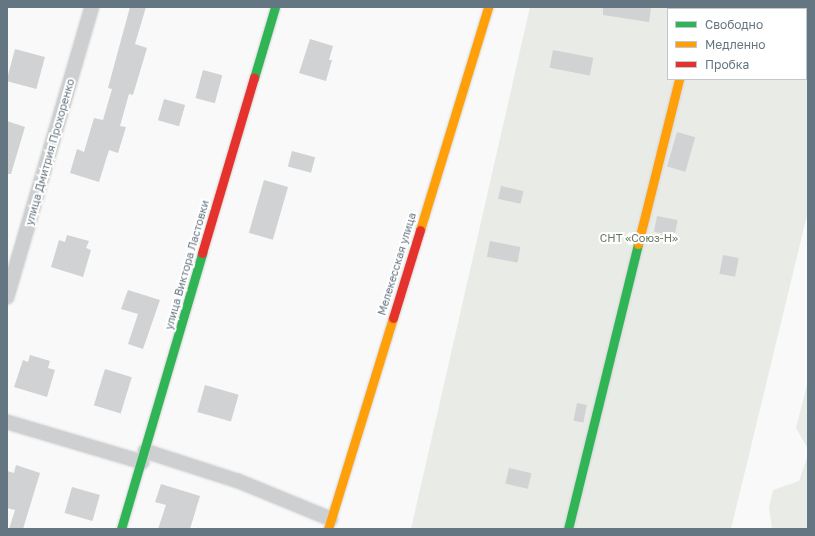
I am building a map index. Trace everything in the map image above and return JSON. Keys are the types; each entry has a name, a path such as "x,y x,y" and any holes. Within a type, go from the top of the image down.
{"street":[{"name":"улица Дмитрия Прохоренко","path":"7,297 92,7"},
{"name":"улица Виктора Ластовки","path":"121,529 144,456 275,7"},
{"name":"Мелекесская улица","path":"330,524 488,7"},
{"path":"568,529 678,80"},
{"path":"7,422 238,480 330,524"}],"green space":[{"name":"СНТ «Союз-Н»","path":"530,7 808,7 808,211 731,529 411,529"},
{"path":"808,381 808,449 796,428"},
{"path":"808,455 808,529 772,529 769,507 773,490 799,481"}],"building":[{"path":"130,7 146,7 135,44 147,48 133,95 129,94 120,126 126,127 118,153 109,150 99,182 70,173 77,149 84,152 94,118 103,120 112,89 108,88"},
{"path":"603,7 651,7 649,22 603,15"},
{"path":"310,39 333,46 329,60 332,60 326,81 299,73"},
{"path":"15,49 45,57 36,89 7,81"},
{"path":"553,50 593,58 590,75 550,68"},
{"path":"203,70 222,75 215,103 195,98"},
{"path":"164,99 185,105 179,126 158,120"},
{"path":"7,121 25,127 11,174 7,174"},
{"path":"677,132 695,137 685,172 667,167"},
{"path":"292,151 315,157 311,173 288,166"},
{"path":"264,180 288,187 273,240 249,233"},
{"path":"501,186 523,191 520,204 498,199"},
{"path":"657,216 678,220 675,236 654,232"},
{"path":"67,235 89,241 86,248 91,250 83,277 51,267 59,240 65,242"},
{"path":"490,241 520,247 517,263 487,257"},
{"path":"723,255 739,258 735,277 719,274"},
{"path":"128,290 160,300 143,349 128,344 138,314 121,309"},
{"path":"30,355 50,361 48,368 55,370 47,397 14,387 23,360 28,362"},
{"path":"105,369 132,377 121,414 94,405"},
{"path":"205,385 239,395 231,422 197,412"},
{"path":"577,403 587,405 583,423 574,421"},
{"path":"16,465 40,473 23,529 9,529 15,510 7,508 7,471 14,473"},
{"path":"509,468 531,473 528,489 505,484"},
{"path":"161,484 200,496 190,529 158,529 166,505 155,502"},
{"path":"72,487 100,495 92,521 65,513"}],"traffic: fast":[{"path":"254,78 275,7"},
{"path":"568,529 638,244"},
{"path":"121,529 202,253"}],"traffic: slow":[{"path":"420,230 488,7"},
{"path":"638,244 679,80"},
{"path":"328,529 393,318"}],"traffic: jam":[{"path":"202,253 254,78"},
{"path":"393,318 420,230"}]}
